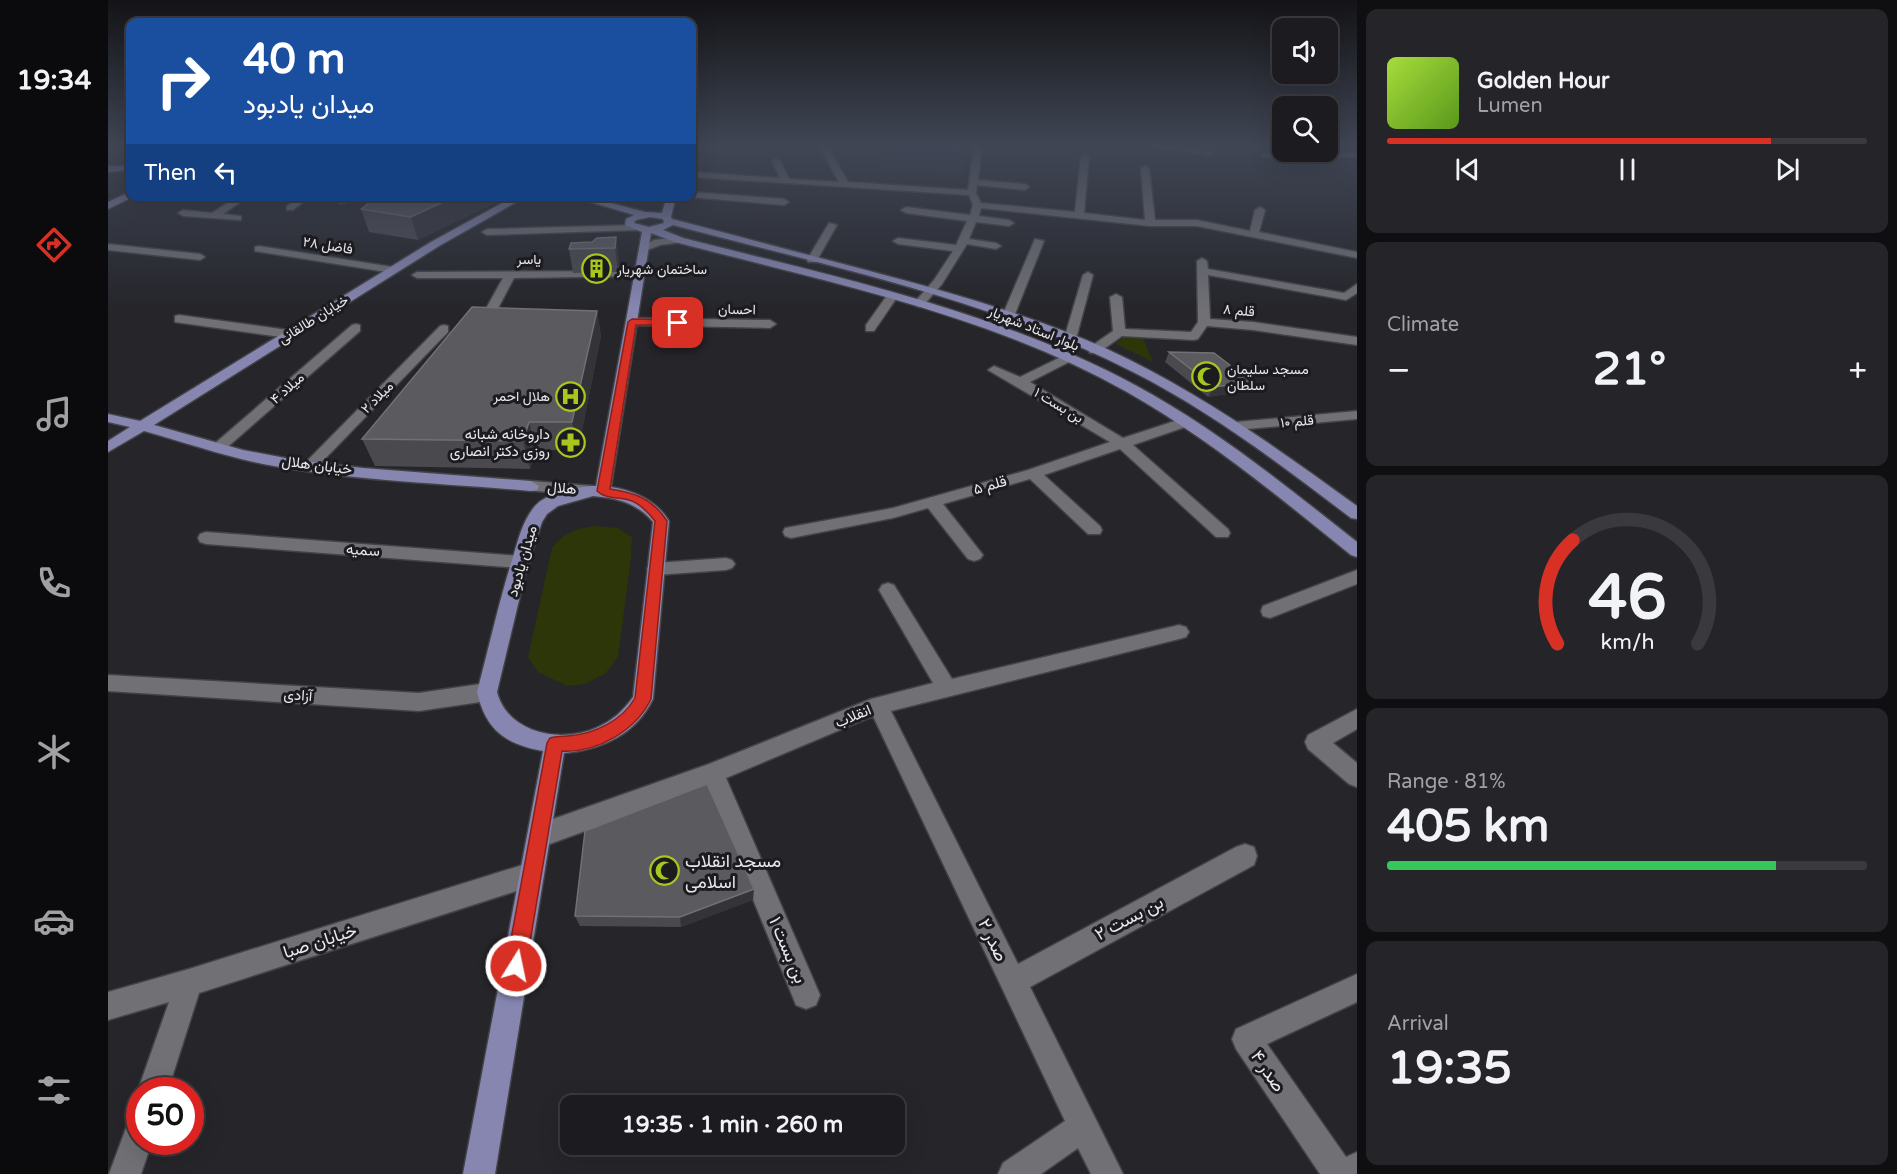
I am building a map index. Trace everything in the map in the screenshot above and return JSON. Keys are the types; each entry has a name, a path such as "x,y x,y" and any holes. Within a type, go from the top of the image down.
{"main road":[{"name":"خیابان طالقانی","path":"108,447 435,244 514,201"},
{"path":"592,201 648,212 641,227 645,248 598,491"},
{"name":"بلوار استاد شهریار","path":"592,201 641,227 679,240 974,320 1067,358 1135,392 1186,422 1239,458 1357,551"},
{"path":"641,227 662,228 668,219 671,201"},
{"name":"بلوار استاد شهریار","path":"648,212 812,261 931,291 1009,314 1070,339 1147,374 1236,426 1357,514"},
{"name":"خیابان هلال","path":"108,418 142,424 218,448 310,466 531,486"},
{"name":"میدان یادبود","path":"598,491 635,497 651,507 661,521 643,699 636,711 625,722 598,737 568,744 537,742 512,732 494,715 488,703 487,693 535,517 542,509 571,495 598,491"},
{"path":"479,1174 555,743"}],"street":[{"path":"213,216 237,201"},
{"path":"290,208 300,201"},
{"path":"768,201 784,202"},
{"path":"919,304 931,291 962,245 974,218 978,205 977,201"},
{"path":"1079,215 1080,201"},
{"path":"1148,201 1150,223"},
{"path":"978,205 1150,223 1197,223 1357,255"},
{"path":"906,210 1009,223"},
{"path":"1254,233 1260,210"},
{"path":"183,213 238,218"},
{"path":"812,261 832,225"},
{"path":"487,232 641,227"},
{"path":"645,248 658,242 679,240"},
{"path":"898,241 996,246"},
{"path":"1009,314 1039,241"},
{"path":"108,247 200,257"},
{"name":"فاضل ۲۸","path":"259,249 393,270"},
{"path":"1204,322 1202,265 1347,297 1357,287"},
{"name":"یاسر","path":"417,275 640,273"},
{"path":"489,314 510,274"},
{"path":"1070,339 1088,275"},
{"path":"870,328 892,296"},
{"path":"1094,350 1119,332 1116,297"},
{"path":"179,319 288,334"},
{"name":"احسان","path":"632,322 770,324"},
{"name":"قلم ۸","path":"1119,332 1194,336 1204,322 1253,326 1357,341"},
{"name":"میلاد ۴","path":"218,448 356,328"},
{"name":"میلاد ۲","path":"310,466 444,329"},
{"path":"1020,382 1067,358"},
{"name":"بن بست ۱","path":"994,370 1020,382 1123,444"},
{"name":"قلم ۱۰","path":"1236,426 1357,415"},
{"name":"قلم ۵","path":"790,531 893,513 1033,473 1186,422"},
{"path":"1123,444 1222,533"},
{"path":"1033,473 1094,530"},
{"path":"531,486 541,500 542,509"},
{"name":"هلال","path":"531,486 598,491"},
{"path":"932,502 974,555"},
{"name":"سمیه","path":"206,538 521,562"},
{"path":"656,569 726,564"},
{"path":"1270,611 1357,577"},
{"path":"888,590 947,688"},
{"name":"انقلاب","path":"539,836 713,773 878,705 1179,632"},
{"name":"آزادی","path":"108,683 419,702 487,693"},
{"name":"صدر ۲","path":"878,705 1107,1174"},
{"path":"1357,718 1316,742 1357,777"},
{"name":"بن بست ۱","path":"713,773 806,995"},
{"name":"بن بست ۲","path":"1013,981 1245,856"},
{"name":"خیابان صبا","path":"108,1006 189,983 532,874"},
{"path":"157,1077 189,983"},
{"name":"صدر ۴","path":"1339,1174 1246,1039 1357,988"},
{"path":"1014,1174 1084,1126"},
{"path":"125,1174 132,1155"},
{"path":"1346,1174 1357,1168"}],"green space":[{"path":"1125,336 1142,336 1153,362 1116,344"},
{"path":"595,526 618,528 632,537 618,657 605,674 584,684 567,686 538,672 528,657 552,548 561,538 571,532"}],"building":[{"path":"371,201 445,201 411,217 361,209"},
{"path":"616,237 615,248 569,249 571,243"},
{"path":"472,307 597,311 572,422 529,422 523,441 362,439"},
{"path":"1169,352 1214,353 1252,382 1214,387"},
{"name":"مسجد انقلاب اسلامی","path":"707,784 754,889 680,917 575,916 585,831"}],"place":[{"name":"ساختمان شهریار","path":"596,269"},
{"name":"مسجد سلیمان سلطان","path":"1206,377"},
{"name":"هلال احمر","path":"571,396"},
{"name":"داروخانه شبانه روزی دکتر انصاری","path":"571,443"},
{"name":"مسجد انقلاب اسلامی","path":"664,871"}],"route":[{"path":"516,966 555,743 568,744 598,737 625,722 636,711 643,699 661,521 651,507 635,497 603,491 632,322 678,323"}]}
